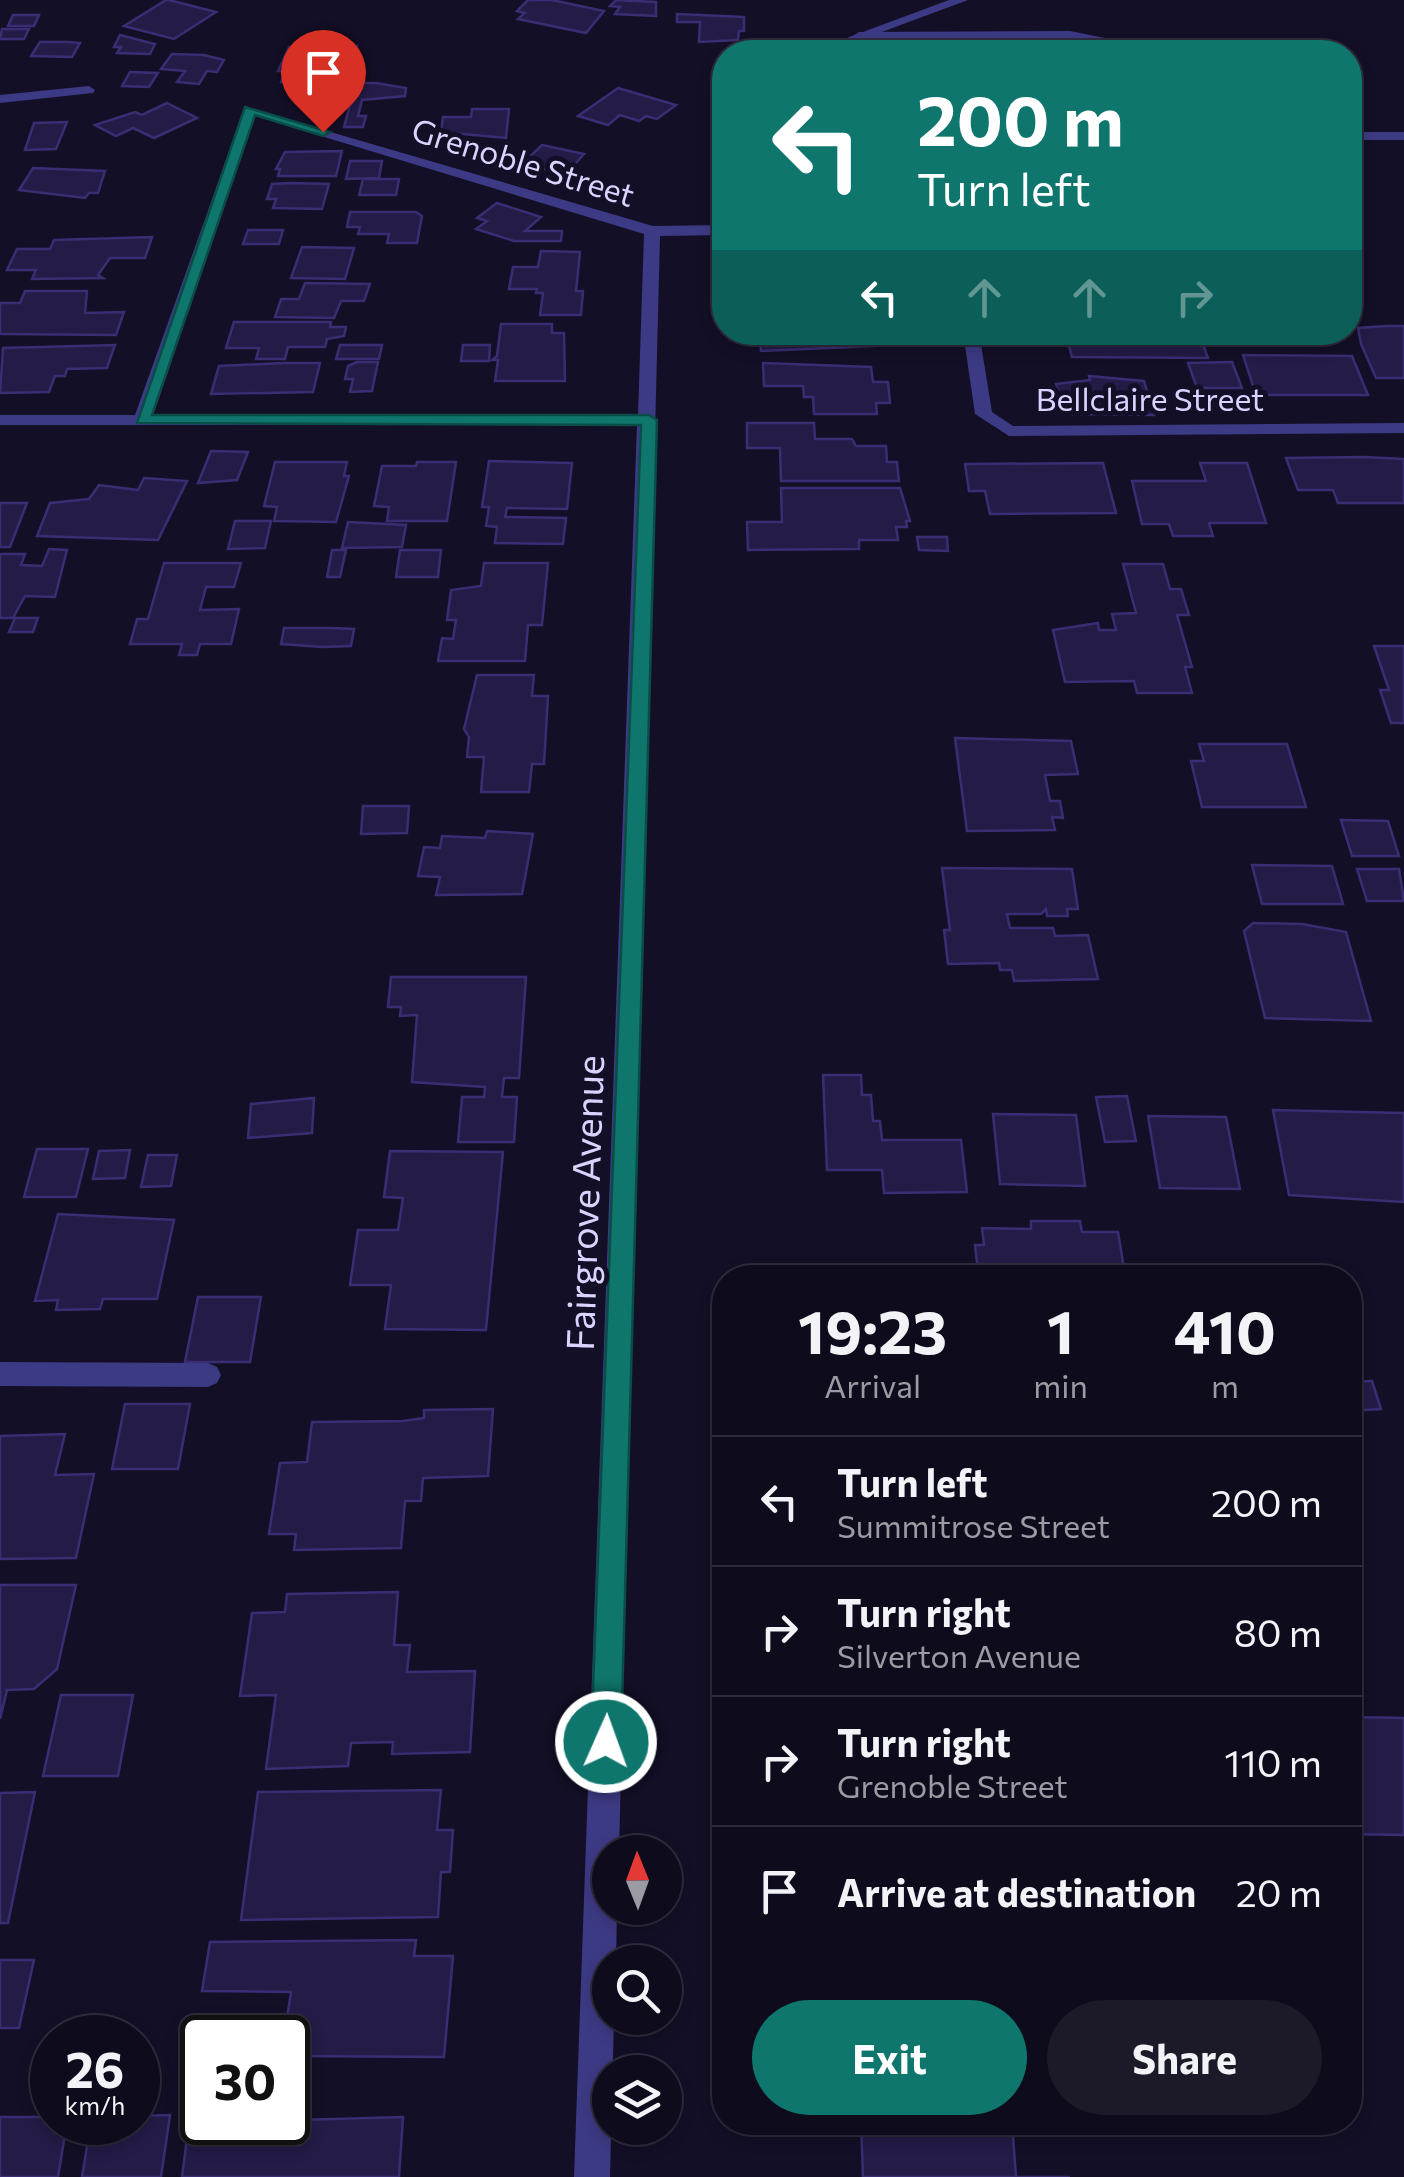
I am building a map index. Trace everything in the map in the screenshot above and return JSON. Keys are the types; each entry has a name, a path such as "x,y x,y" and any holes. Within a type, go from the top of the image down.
{"street":[{"path":"848,40 961,0"},
{"name":"Grenoble Street","path":"142,420 250,110 652,231 712,230"},
{"name":"Fairgrove Avenue","path":"592,2177 652,231"},
{"name":"Bellclaire Street","path":"973,345 984,414 1009,431 1404,428"},
{"path":"0,420 649,420"}],"lane":[{"path":"859,36 1070,35 1099,40"},
{"path":"0,99 89,90"},
{"path":"1362,136 1404,136"},
{"path":"0,1374 208,1375"}],"building":[{"path":"166,0 216,12 174,39 124,26"},
{"path":"528,0 552,0 604,11 586,33 518,19 525,13 517,11"},
{"path":"616,0 656,2 656,16 615,14 620,7 610,6"},
{"path":"677,14 744,17 744,31 739,31 738,40 699,42 700,22 677,22"},
{"path":"13,15 39,15 34,26 8,26"},
{"path":"2,29 29,29 24,39 0,39"},
{"path":"120,35 155,44 150,54 117,53 121,47 114,47"},
{"path":"40,42 80,43 72,57 31,56"},
{"path":"357,46 354,55 334,58 333,64 338,64 334,81 328,85 281,82 285,71 278,71 289,47"},
{"path":"172,54 224,60 217,72 207,71 199,84 177,82 185,71 161,69"},
{"path":"130,72 158,73 149,87 122,86"},
{"path":"356,83 406,88 405,96 362,100 358,116 366,116 363,127 344,127"},
{"path":"618,88 676,105 657,119 646,116 639,121 620,115 608,125 578,116"},
{"path":"167,103 197,118 154,138 133,128 116,136 95,125 135,112 142,115"},
{"path":"472,109 509,109 506,138 441,132 443,117 471,117"},
{"path":"67,122 56,149 25,150 34,123"},
{"path":"542,145 584,154 567,173 521,165"},
{"path":"342,151 336,176 278,176 280,169 276,169 285,152"},
{"path":"350,161 382,161 379,178 346,179"},
{"path":"33,168 105,171 98,193 89,193 85,198 19,190"},
{"path":"363,179 399,179 396,195 359,195"},
{"path":"272,184 329,184 322,209 273,208 276,199 267,199"},
{"path":"497,203 541,217 525,231 562,231 561,241 514,241 476,229 487,221 477,218"},
{"path":"350,212 416,212 422,216 417,243 387,243 389,234 358,234 360,227 347,227"},
{"path":"248,230 283,230 279,244 243,244"},
{"path":"152,237 145,258 110,258 98,275 103,278 32,279 36,270 7,270 17,249 50,249 54,240"},
{"path":"302,247 354,248 345,279 291,278"},
{"path":"541,251 580,252 576,291 583,291 581,315 540,315 543,293 536,293 537,289 509,289 513,267 538,267"},
{"path":"305,283 370,284 364,301 341,301 334,318 275,317 281,299 299,299"},
{"path":"25,291 87,291 85,313 124,312 116,335 0,334 0,303 20,303"},
{"path":"234,322 331,322 330,327 346,327 344,336 327,339 325,347 288,347 285,359 256,359 259,348 226,348"},
{"path":"501,324 552,324 552,333 564,333 565,381 495,381 498,360 492,360 497,356"},
{"path":"1404,326 1404,378 1376,378 1361,345 1362,328"},
{"path":"115,345 107,368 67,369 65,376 55,376 49,392 0,393 3,348"},
{"path":"340,345 382,345 379,359 336,359"},
{"path":"463,345 490,345 489,361 461,361"},
{"path":"761,345 893,345 761,351"},
{"path":"1069,345 1203,345 1208,358 1072,357"},
{"path":"1243,355 1352,356 1368,395 1256,395"},
{"path":"378,362 372,391 350,392 353,379 345,379 348,366"},
{"path":"1232,362 1242,388 1197,388 1188,363"},
{"path":"320,363 313,392 211,394 219,366"},
{"path":"763,363 871,367 873,382 888,382 890,403 876,403 877,414 814,414 813,397 804,397 803,386 764,386"},
{"path":"1089,376 1144,381 1154,415 1064,414 1056,384 1090,380"},
{"path":"747,423 814,423 815,439 852,439 856,446 886,446 887,462 897,462 899,481 781,481 780,448 747,448"},
{"path":"211,451 248,452 237,480 198,483"},
{"path":"1286,458 1404,459 1404,503 1338,503 1333,490 1298,490"},
{"path":"489,461 572,463 567,509 507,508 505,517 566,518 563,544 495,543 497,527 486,526 489,507 482,507"},
{"path":"275,462 347,462 344,476 349,476 336,522 274,521 277,507 264,506"},
{"path":"417,462 456,462 447,521 387,521 389,507 374,506 382,466 416,466"},
{"path":"1103,463 1116,513 990,514 985,491 969,491 965,464"},
{"path":"1200,463 1247,463 1266,523 1209,523 1213,536 1173,536 1169,524 1142,524 1132,481 1206,481"},
{"path":"144,478 187,481 158,540 37,536 50,503 89,499 99,485 138,490"},
{"path":"781,488 900,488 910,521 906,521 907,527 896,527 898,540 859,540 859,549 748,550 747,522 782,522"},
{"path":"0,503 27,503 10,547 0,547"},
{"path":"235,521 271,521 265,548 228,549"},
{"path":"348,522 406,525 402,547 342,548"},
{"path":"917,537 947,537 948,551 919,550"},
{"path":"49,549 67,550 55,597 25,596 13,618 0,618 0,554 25,554 21,565 42,566"},
{"path":"332,550 346,550 340,577 327,577"},
{"path":"400,550 441,550 438,577 396,577"},
{"path":"164,563 241,563 234,587 206,587 200,610 239,609 231,644 200,644 197,655 179,655 182,644 130,644 137,619 148,619"},
{"path":"484,563 548,563 542,625 528,625 525,661 438,661 442,638 453,639 456,620 447,620 451,590 481,586"},
{"path":"1123,564 1163,564 1170,589 1181,589 1189,615 1177,615 1192,667 1185,667 1192,693 1137,693 1134,681 1065,682 1053,630 1098,623 1099,630 1116,630 1112,614 1136,613"},
{"path":"15,618 38,618 33,632 9,632"},
{"path":"284,628 354,629 351,646 323,647 281,644"},
{"path":"1374,646 1404,646 1404,723 1391,723 1380,690 1389,690"},
{"path":"477,675 534,675 532,696 548,696 544,764 532,764 529,792 481,792 484,757 467,757 469,737 464,729"},
{"path":"955,738 1071,741 1078,774 1045,775 1050,801 1060,801 1063,818 1052,817 1055,830 967,831"},
{"path":"1199,744 1287,744 1306,807 1202,807 1191,761 1204,761"},
{"path":"363,806 409,806 407,833 361,834"},
{"path":"1341,820 1388,821 1399,856 1352,856"},
{"path":"487,831 533,834 522,894 436,895 440,877 418,876 424,847 440,848 442,836 485,838"},
{"path":"1252,865 1332,866 1343,904 1262,904"},
{"path":"942,868 1072,869 1078,909 1067,909 1068,916 1047,916 1046,909 1041,914 1007,914 1010,928 1053,928 1055,936 1088,935 1098,979 1014,981 1012,970 1000,970 999,963 948,964 944,930 950,930"},
{"path":"1357,869 1399,869 1404,901 1367,901"},
{"path":"1253,923 1302,924 1346,932 1371,1021 1265,1018 1244,931"},
{"path":"391,977 526,977 519,1078 504,1078 502,1097 517,1097 514,1142 458,1142 462,1097 484,1097 485,1087 412,1082 417,1015 400,1016 401,1007 388,1007"},
{"path":"823,1075 861,1075 862,1095 871,1095 873,1121 880,1121 882,1140 961,1140 967,1192 884,1193 882,1170 827,1170"},
{"path":"1127,1096 1136,1141 1105,1142 1096,1097"},
{"path":"314,1098 312,1133 248,1138 251,1104"},
{"path":"1273,1110 1404,1113 1404,1202 1289,1195"},
{"path":"993,1114 1076,1115 1085,1186 1000,1184"},
{"path":"1148,1116 1226,1117 1240,1189 1160,1188"},
{"path":"37,1149 88,1149 76,1197 24,1197"},
{"path":"130,1150 125,1178 93,1179 99,1151"},
{"path":"390,1151 503,1152 486,1330 385,1329 391,1285 350,1285 358,1230 398,1230 403,1198 384,1197"},
{"path":"148,1155 177,1155 171,1186 141,1187"},
{"path":"58,1214 174,1220 157,1299 103,1299 100,1309 56,1310 58,1300 35,1301"},
{"path":"1031,1221 1080,1221 1082,1232 1118,1232 1123,1265 977,1265 975,1245 984,1245 982,1228 1031,1229"},
{"path":"198,1297 261,1297 250,1362 185,1362"},
{"path":"1362,1381 1372,1381 1381,1409 1362,1410"},
{"path":"125,1404 190,1404 178,1469 112,1469"},
{"path":"493,1409 488,1476 423,1478 421,1501 405,1501 401,1548 294,1550 296,1534 269,1534 280,1463 307,1462 312,1422 403,1421 424,1418 424,1410"},
{"path":"65,1434 55,1475 94,1474 76,1558 0,1559 0,1436"},
{"path":"0,1585 76,1585 57,1669 34,1689 7,1690 0,1719"},
{"path":"398,1592 394,1645 410,1645 407,1672 475,1671 470,1752 392,1754 393,1742 351,1743 348,1766 266,1769 276,1695 240,1696 252,1613 285,1612 287,1594"},
{"path":"61,1695 133,1695 118,1776 43,1776"},
{"path":"1362,1717 1404,1718 1404,1835 1362,1834"},
{"path":"441,1790 437,1830 453,1830 450,1872 441,1872 438,1917 241,1920 258,1792"},
{"path":"35,1792 8,1923 0,1923 0,1793"},
{"path":"416,1940 414,1956 453,1956 444,2057 310,2056 310,2015 288,2015 291,1992 202,1991 210,1942"},
{"path":"0,1960 34,1960 19,2028 0,2028"},
{"path":"160,2115 170,2115 161,2177 82,2177 87,2145 160,2145"},
{"path":"0,2117 30,2117 30,2145 63,2145 58,2177 0,2177"},
{"path":"403,2117 399,2177 182,2177 186,2145 310,2145 310,2120"},
{"path":"861,2135 1013,2135 1016,2177 863,2177"}],"route":[{"path":"323,132 250,110 142,420 649,420 606,1742"}]}
